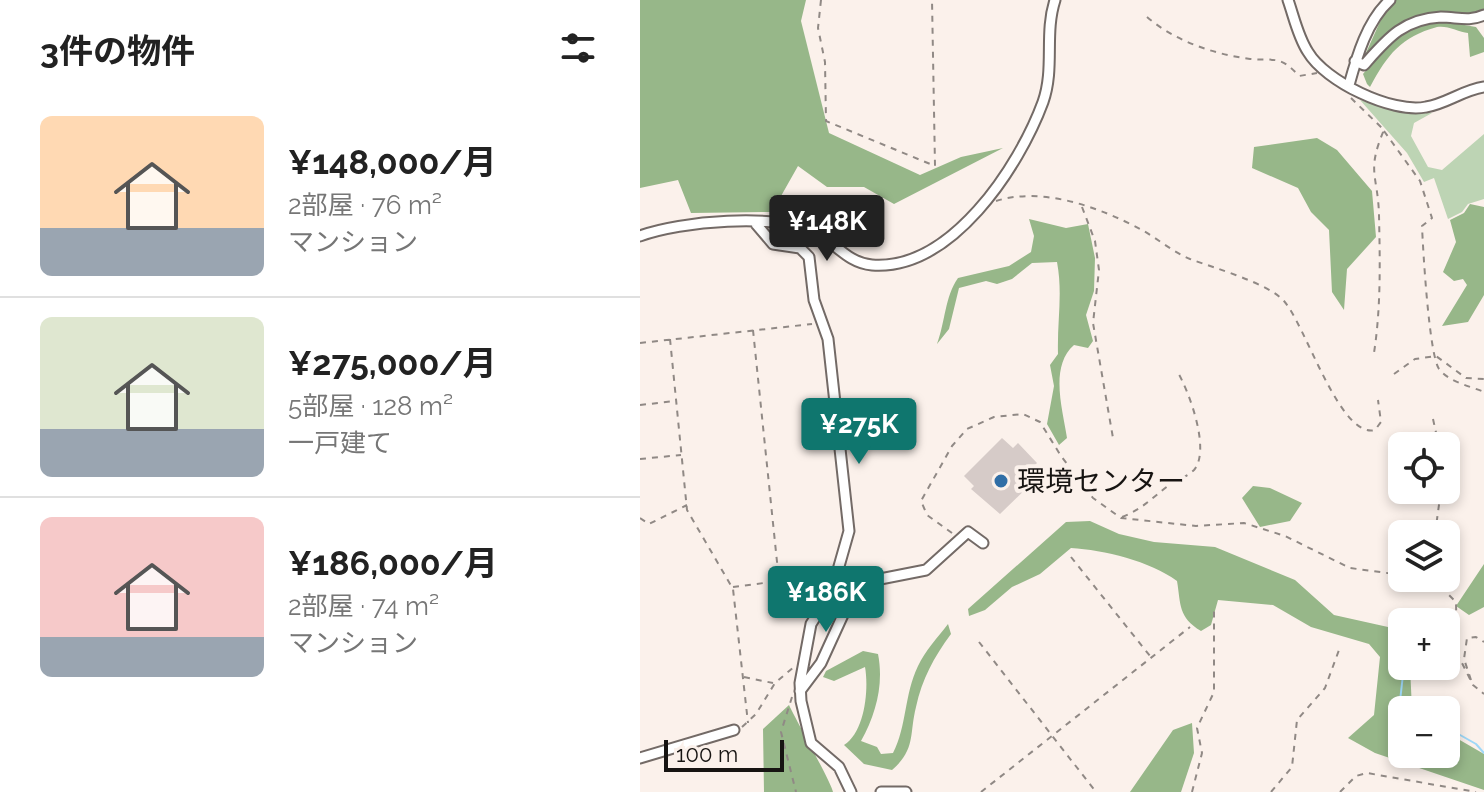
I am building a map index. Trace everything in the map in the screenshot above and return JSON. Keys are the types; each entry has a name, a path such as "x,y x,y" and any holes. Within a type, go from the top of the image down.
{"street":[{"path":"640,236 691,223 756,224 815,232 852,259 888,265 935,249 950,239 980,207 1029,134 1044,101 1051,74 1049,28 1055,0"},
{"path":"1288,0 1307,51 1325,73 1373,99 1415,108 1484,87"},
{"path":"1349,85 1355,61 1381,8 1390,0"},
{"path":"1355,61 1364,65 1391,33 1410,22 1440,17 1474,20 1484,15"},
{"path":"756,224 773,244 800,248 809,257 821,323 828,339 849,531 836,582 811,624 798,689 811,743 839,767 851,792"},
{"path":"798,689 821,663 853,593 865,582 926,570 968,532 983,543"},
{"path":"640,758 734,730"},
{"path":"881,792 906,792"}],"path":[{"path":"821,0 818,28 825,62 826,121 935,166 932,0"},
{"path":"1147,17 1183,41 1250,59 1270,58 1286,63 1299,76 1325,73"},
{"path":"1350,97 1384,130 1420,181 1432,218 1422,226 1424,277 1437,367 1448,378 1484,392"},
{"path":"1374,353 1381,309 1378,208 1371,175 1372,157 1384,130"},
{"path":"980,207 1009,197 1040,195 1081,206 1140,229 1185,257 1281,297 1309,340 1338,406 1359,427 1370,432 1380,426 1378,400"},
{"path":"1081,206 1095,241 1099,270 1093,323 1113,438"},
{"path":"640,343 821,323"},
{"path":"753,330 779,581"},
{"path":"670,339 687,505 732,587 748,723 775,683 805,658"},
{"path":"1394,374 1415,359 1436,356 1466,378 1484,379"},
{"path":"1121,518 1147,505 1168,486 1191,473 1200,458 1200,436 1189,397 1177,371"},
{"path":"640,405 676,401"},
{"path":"960,538 927,515 921,501 947,454 967,429 979,422 1023,414 1040,422 1093,498 1121,518 1205,526 1244,523 1285,536 1350,568 1388,573"},
{"path":"1433,419 1436,432"},
{"path":"640,459 682,455"},
{"path":"640,518 649,524 687,505"},
{"path":"1071,557 1151,657"},
{"path":"732,587 779,581 836,582"},
{"path":"1446,592 1456,602 1457,653 1473,685 1484,694"},
{"path":"1192,792 1202,753 1197,728 1214,692 1214,610"},
{"path":"981,792 1190,627"},
{"path":"1473,685 1464,648 1467,638 1476,637 1484,642"},
{"path":"979,642 1096,792"},
{"path":"1271,792 1292,767 1297,720 1325,688 1339,650"},
{"path":"743,677 775,683"},
{"path":"796,792 781,732 798,689"},
{"path":"1340,792 1356,776 1367,773 1476,792"}],"green space":[{"path":"640,0 806,0 801,21 829,133 920,175 961,157 1003,148 894,204 864,187 827,187 798,166 772,212 691,213 678,180 640,188"},
{"path":"1396,0 1484,0 1484,9 1411,21 1365,55 1383,15"},
{"path":"1441,21 1476,27 1484,38 1484,52 1470,57 1468,33 1437,27 1414,36 1397,48 1370,87 1367,84 1363,74 1383,49 1413,25"},
{"path":"1360,100 1400,112 1432,113 1414,123 1411,136 1428,167 1442,170 1484,134 1484,199 1468,204 1462,212 1448,219 1434,178 1424,182 1407,153"},
{"path":"1317,138 1337,150 1372,191 1376,237 1347,269 1344,310 1332,292 1329,230 1311,212 1298,188 1252,168 1254,147"},
{"path":"1470,204 1484,207 1484,295 1468,322 1442,326 1467,285 1463,279 1454,281 1443,272 1456,242 1450,220 1464,213"},
{"path":"1029,219 1066,228 1088,224 1095,258 1094,291 1086,315 1093,341 1088,348 1074,345 1062,365 1060,389 1067,438 1059,445 1047,424 1054,386 1050,365 1058,354 1060,296 1057,262 1032,263 1012,279 997,284 986,281 959,288 949,329 937,344 950,293 958,278 1009,266 1031,252 1034,236"},
{"path":"1253,486 1270,488 1302,503 1290,521 1260,527 1242,498"},
{"path":"1090,521 1119,534 1154,542 1215,547 1295,580 1334,615 1388,627 1388,680 1411,680 1411,696 1388,696 1388,757 1348,738 1374,715 1380,657 1369,644 1311,627 1273,605 1218,600 1211,625 1201,631 1184,615 1177,581 1126,558 1071,548 1040,574 1012,587 985,610 969,616 968,609 1066,522"},
{"path":"1484,564 1484,607 1469,615 1456,606"},
{"path":"948,624 951,634 934,660 922,687 905,755 892,770 864,764 844,745 857,730 864,709 865,667 834,681 823,677 826,671 863,651 878,654 880,676 877,699 861,741 877,747 881,754 893,753 918,666"},
{"path":"789,705 833,792 764,792 763,729"},
{"path":"1192,723 1194,753 1181,792 1130,792 1173,730"},
{"path":"1460,740 1484,754 1484,790 1419,768 1460,768"}],"building":[{"name":"環境センター","path":"1002,438 1013,448 1018,443 1037,463 1032,468 1039,476 1000,514 971,489 974,486 964,476"}],"waterway":[{"path":"1401,696 1402,680"},
{"path":"1460,735 1484,753"}],"place":[{"name":"環境センター","path":"1001,481"}]}
